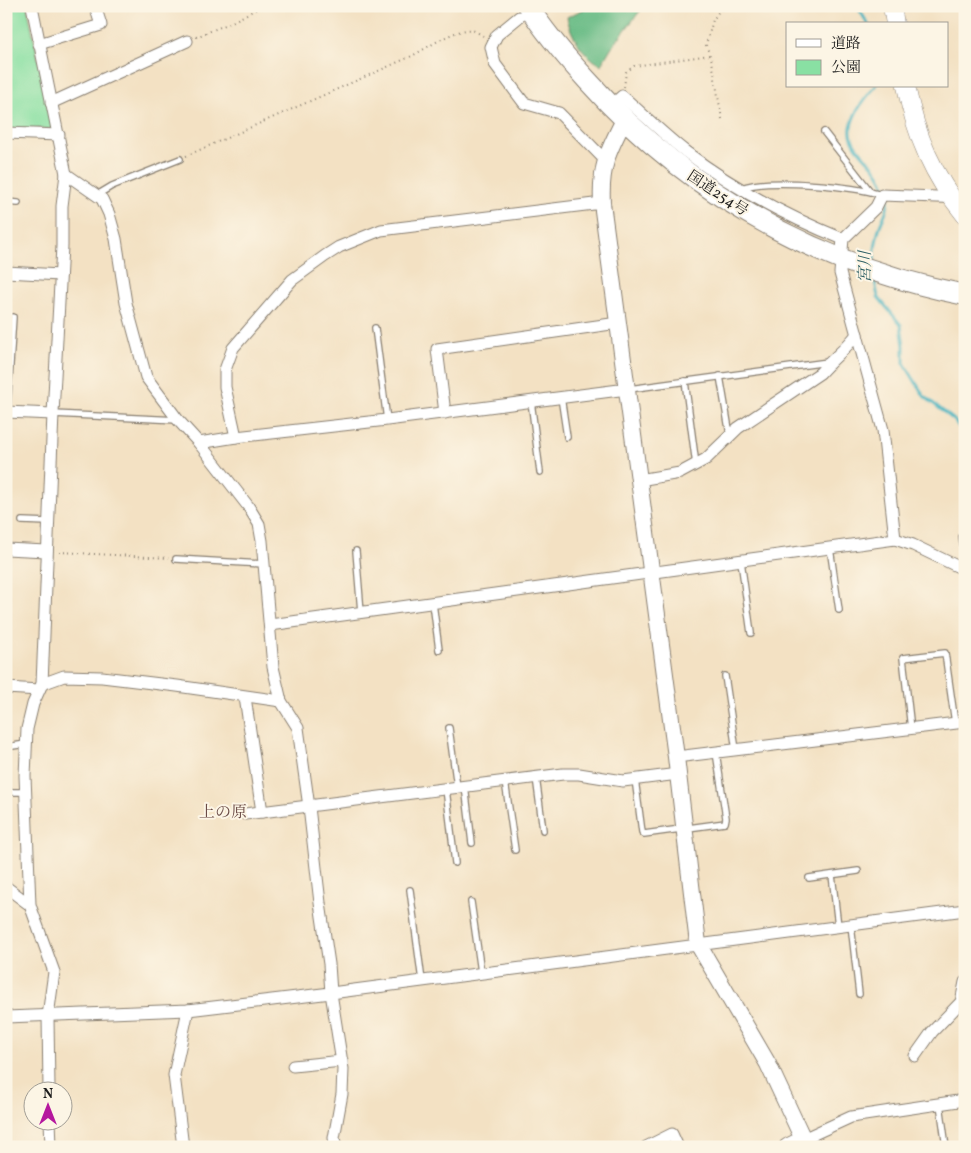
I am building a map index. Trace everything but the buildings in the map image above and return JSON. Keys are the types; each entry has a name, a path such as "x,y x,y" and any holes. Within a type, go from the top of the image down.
{"highway":[{"name":"国道254号","path":"522,10 562,53 690,177 723,199 795,240 842,248 902,280 965,295"}],"main road":[{"path":"892,6 895,22"},
{"path":"906,88 911,110 924,149 938,178 958,198 965,215"}],"street":[{"path":"32,6 66,174 62,206 62,246 52,414 40,687 33,704 27,729 26,744 30,905 54,972 48,1016 49,1080"},
{"path":"39,44 101,25 95,6"},
{"path":"522,10 497,35 491,47 495,64 524,103 559,113 606,161"},
{"path":"51,103 187,41"},
{"path":"808,1143 768,1064 698,944 676,757 602,203 601,182 619,108 740,188 805,224 842,248"},
{"path":"6,134 59,135"},
{"path":"66,174 102,199 109,214 116,239 126,303 146,376 178,420 199,443 248,506 259,524 270,625 272,667 281,701 298,728 342,1061 342,1094 334,1138 336,1147"},
{"path":"895,539 883,430 840,273 842,248 886,195 958,198"},
{"path":"236,437 225,387 225,370 233,348 292,280 338,247 381,230 602,203"},
{"path":"6,272 60,275"},
{"path":"445,413 437,349 618,323"},
{"path":"640,480 680,474 706,459 738,428 820,373 848,346 857,334"},
{"path":"199,443 627,389"},
{"path":"7,412 52,414"},
{"path":"270,625 652,574 895,539 922,549 965,570"},
{"path":"6,549 46,551"},
{"path":"6,688 40,687 64,676 102,677 281,701"},
{"path":"246,697 262,812"},
{"path":"676,757 960,723"},
{"path":"245,814 563,774 579,774 612,780 635,780 678,774"},
{"path":"6,887 30,905"},
{"path":"6,1017 188,1010 332,993 965,910"},
{"path":"915,1056 932,1032 963,1002 965,982"},
{"path":"183,1147 174,1075 188,1010"},
{"path":"292,1066 342,1061"},
{"path":"787,1147 808,1143 851,1117 965,1100"},
{"path":"50,1130 51,1147"},
{"path":"646,1147 672,1134 678,1147"}],"lane":[{"path":"824,132 870,191"},
{"path":"97,195 112,186 180,159"},
{"path":"740,188 752,184 802,184 870,191 886,195"},
{"path":"6,202 18,203"},
{"path":"7,412 13,317"},
{"path":"375,328 387,420"},
{"path":"627,389 830,362"},
{"path":"720,376 730,436"},
{"path":"685,381 696,465"},
{"path":"561,398 567,437"},
{"path":"531,401 540,472"},
{"path":"52,414 178,420"},
{"path":"22,521 48,522"},
{"path":"962,537 965,556"},
{"path":"830,548 840,610"},
{"path":"356,552 361,612"},
{"path":"176,558 264,564"},
{"path":"741,561 751,633"},
{"path":"433,603 439,650"},
{"path":"911,729 903,658 945,653 960,723"},
{"path":"725,676 736,750"},
{"path":"449,728 456,787 455,863"},
{"path":"6,747 26,744"},
{"path":"635,780 642,832 644,834 685,830 725,823 726,818 716,752"},
{"path":"536,777 543,830"},
{"path":"506,781 515,850"},
{"path":"456,787 472,843"},
{"path":"6,792 26,792"},
{"path":"809,878 858,871"},
{"path":"832,875 838,926"},
{"path":"410,890 422,981"},
{"path":"471,902 481,972"},
{"path":"851,924 859,994"},
{"path":"940,1104 946,1147"}],"path":[{"path":"187,41 230,23 262,6"},
{"path":"722,119 710,55 706,45 713,20 726,6"},
{"path":"180,159 404,60 442,39 460,32 472,30 493,43"},
{"path":"619,108 626,72 629,68 710,55"},
{"path":"46,551 176,558"}],"green space":[{"path":"6,6 27,6 53,129 6,129"},
{"path":"585,6 644,6 611,48 601,65 583,51 571,32 567,17 584,9"}],"waterway":[{"name":"宮川","path":"857,6 867,22"},
{"name":"宮川","path":"874,88 859,108 852,124 852,137 857,147 875,168 883,182 888,199 877,237 874,263"},
{"name":"宮川","path":"874,277 878,297 901,325 904,363 924,396 954,420 965,436"}],"district":[{"name":"上の原","path":"223,811"}]}
